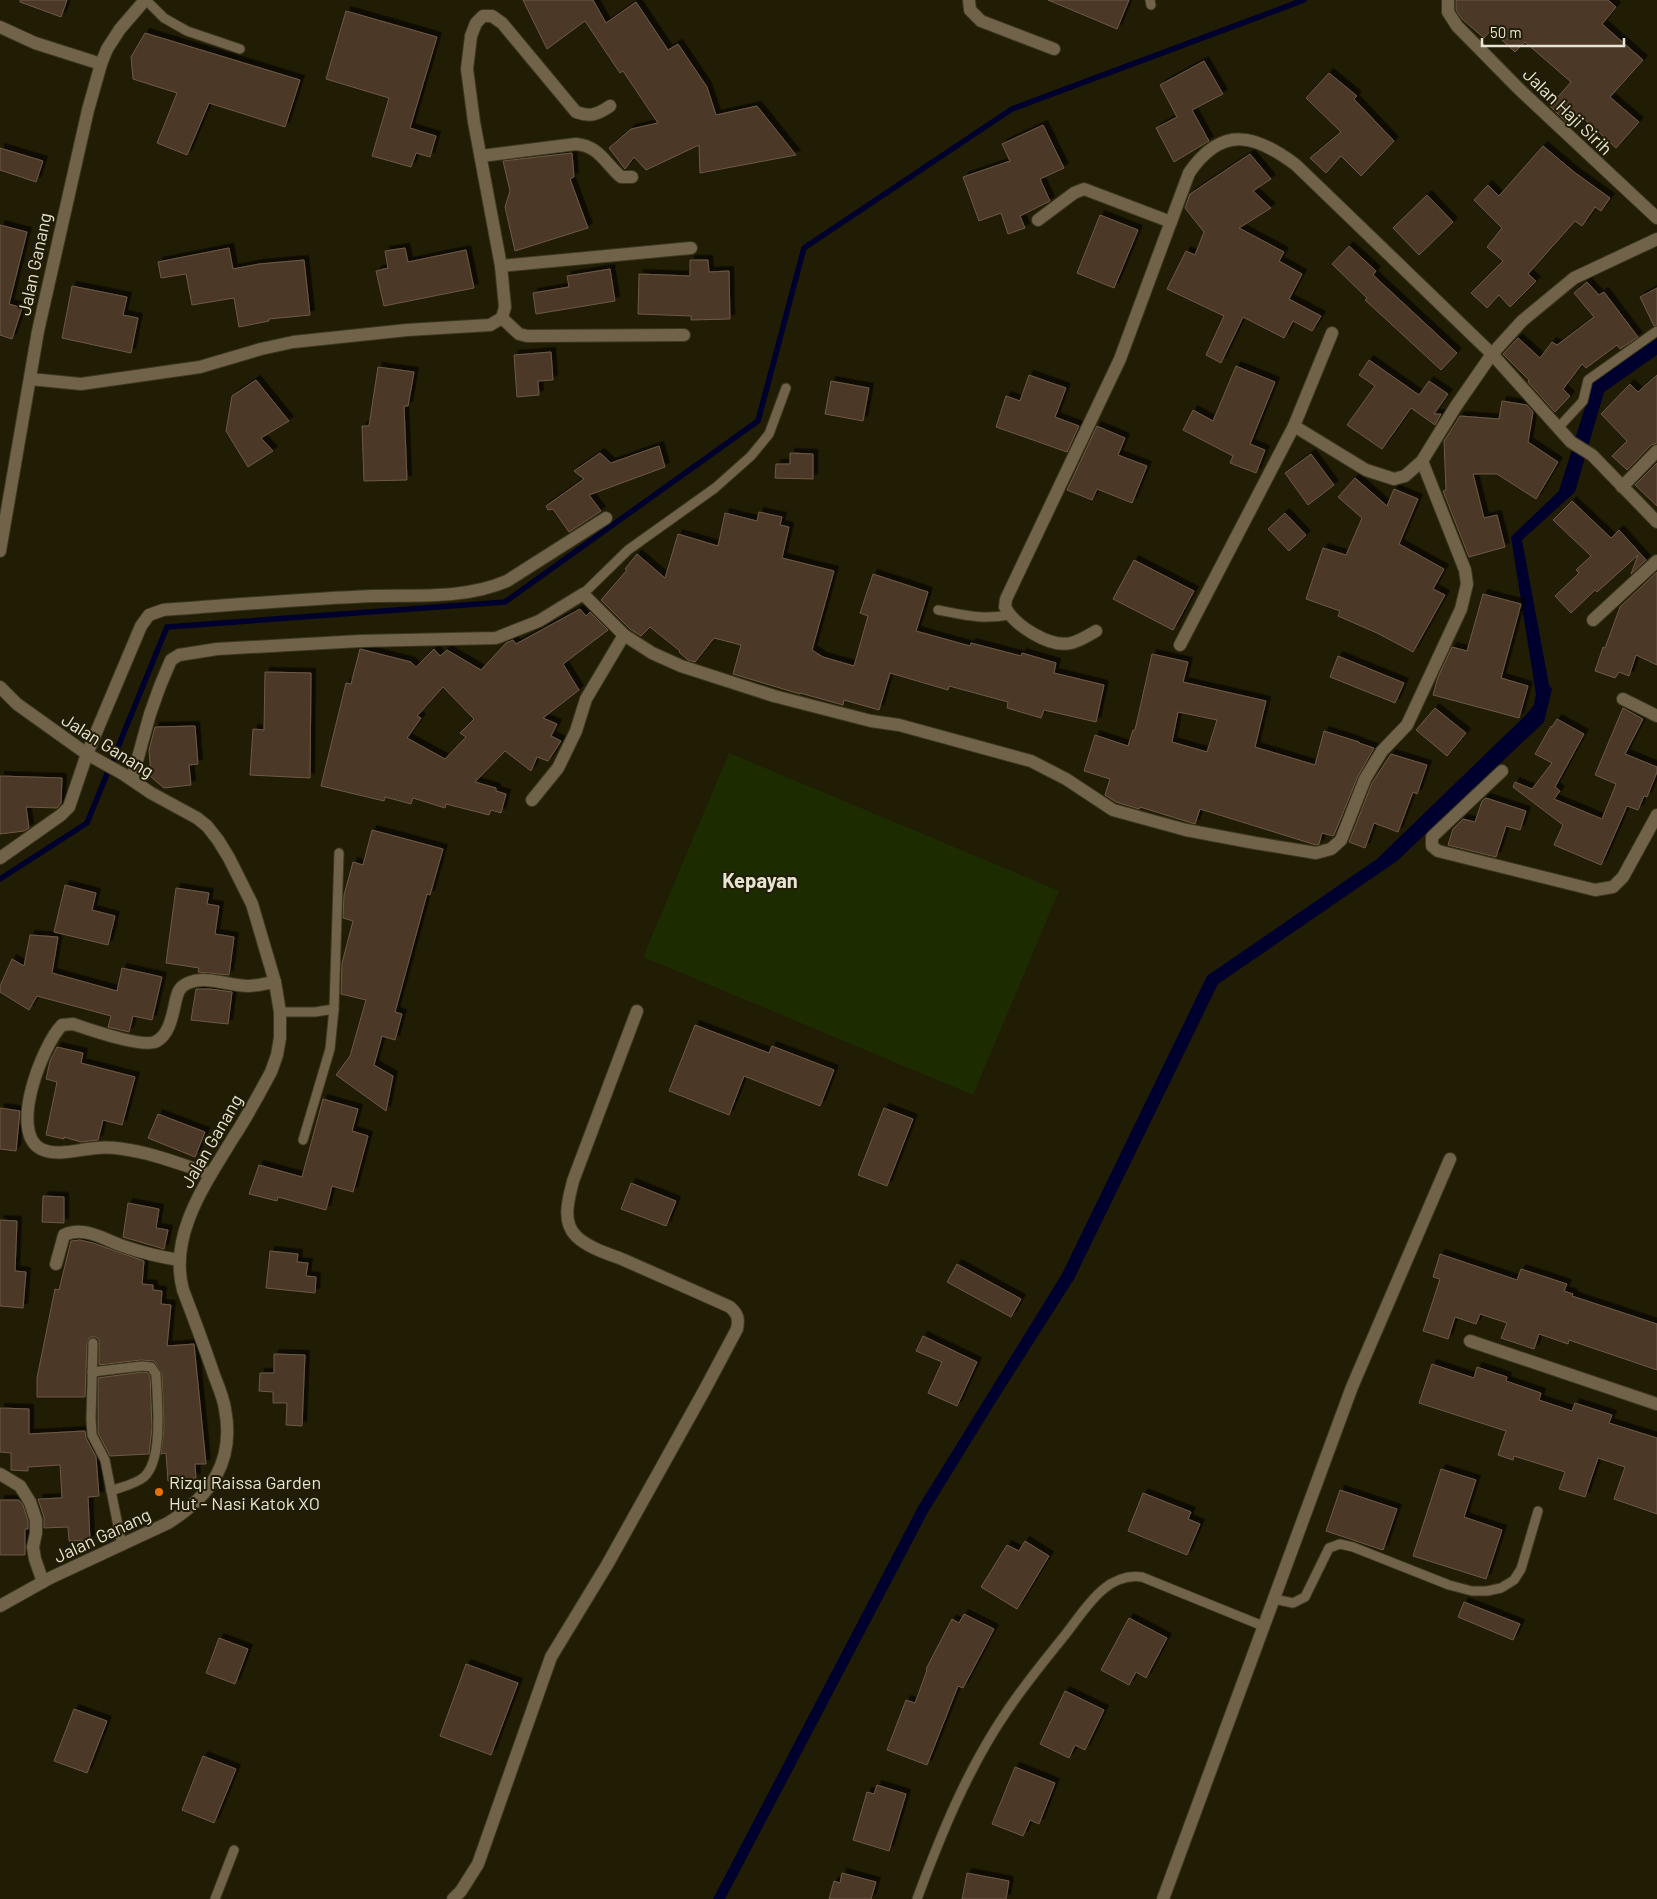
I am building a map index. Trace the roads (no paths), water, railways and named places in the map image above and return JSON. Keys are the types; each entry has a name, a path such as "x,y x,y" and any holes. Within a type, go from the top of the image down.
{"street":[{"name":"Jalan Ganang","path":"0,551 38,331 59,234 101,64 107,49 120,29 146,0"},
{"path":"969,0 970,10 981,21 1054,49"},
{"name":"Jalan Haji Sirih","path":"1448,0 1448,12 1457,26 1519,89 1657,218"},
{"path":"30,379 81,384 135,378 200,367 230,360 261,349 293,342 408,330 490,325 502,318 505,307 501,266 474,122 467,69 471,36 476,24 483,16 492,16 502,23 576,112 590,116 598,114 610,106"},
{"path":"0,27 35,43 101,64"},
{"path":"1096,631 1072,643 1058,644 1046,640 1021,625 1009,615 1005,607 1006,599 1120,359 1190,173 1200,158 1213,148 1228,141 1248,140 1271,147 1296,165 1492,354 1571,442 1592,455 1657,522"},
{"path":"481,156 576,144 586,145 596,150 621,177 632,177"},
{"path":"1038,220 1074,193 1084,189 1171,222"},
{"path":"1294,426 1366,470 1382,477 1394,479 1406,476 1422,461 1456,406 1492,354 1522,321 1574,278 1657,239"},
{"path":"501,266 691,248"},
{"path":"502,318 519,334 527,336 684,335"},
{"path":"1180,645 1294,426 1332,333"},
{"path":"1622,488 1657,451"},
{"path":"128,776 160,686 171,660 179,655 217,649 369,641 496,638 539,621 583,594 624,635 652,653 681,666 774,696 871,721 899,725 1031,761 1066,779 1113,810 1186,830 1270,846 1316,852 1324,851 1331,849 1341,840 1365,779 1382,751 1407,725 1456,622 1465,597 1467,584 1465,570 1422,461"},
{"path":"0,467 13,469"},
{"path":"0,858 69,807 140,626 149,615 163,610 191,608 476,592 507,581 606,518"},
{"path":"1593,620 1657,561"},
{"path":"532,800 558,768 576,731 586,699 624,635"},
{"name":"Jalan Ganang","path":"0,688 17,704 90,756 128,776 152,793 197,818 207,826 229,858 252,904 275,982 280,1012 280,1038 271,1072 195,1203 181,1245 179,1260 180,1276 225,1408 227,1445 218,1474 199,1500 184,1513 168,1523 43,1582 0,1606"},
{"path":"1623,699 1657,716"},
{"path":"1502,771 1432,837 1432,846 1438,851 1595,890 1613,887 1623,877 1657,815"},
{"path":"211,1174 148,1154 123,1149 97,1148 76,1152 54,1152 40,1148 30,1139 28,1122 28,1104 34,1076 42,1055 62,1025 73,1024 148,1044 156,1042 168,1029 177,994 182,987 190,982 216,981 248,986 275,982"},
{"path":"457,1895 478,1864 551,1658 607,1565 691,1416 736,1329 738,1321 737,1314 730,1307 592,1246 576,1236 570,1227 567,1216 567,1204 573,1181 637,1011"},
{"path":"1163,1899 1352,1387 1450,1159"},
{"path":"56,1264 64,1235 72,1231 102,1237 124,1247 179,1260"},
{"path":"1470,1341 1657,1404"},
{"path":"0,1474 20,1486 30,1502 36,1520 33,1547 43,1582"}],"lane":[{"path":"146,0 164,18 187,31 240,49"},
{"path":"1558,428 1583,401 1588,380 1657,331"},
{"path":"583,594 628,550 715,488 756,452 769,434 786,388"},
{"path":"938,610 978,618 1009,615"},
{"path":"303,1140 330,1050 334,1009 339,853"},
{"path":"280,1012 315,1012 334,1009"},
{"path":"93,1343 90,1419 92,1435 105,1460 122,1546"},
{"path":"92,1372 142,1366 150,1367 156,1374 158,1428 151,1466 143,1477 112,1491"},
{"path":"1274,1599 1293,1603 1305,1597 1329,1548 1340,1544 1354,1547 1449,1585 1472,1591 1487,1591 1501,1588 1514,1580 1521,1569 1538,1511"},
{"path":"917,1899 933,1856 958,1800 1006,1712 1086,1607 1110,1583 1125,1576 1142,1577 1263,1626"},
{"path":"215,1899 234,1850"}],"water":[{"path":"1657,338 1657,355 1604,392 1575,492 1522,540 1549,685 1552,689 1544,722 1397,861 1218,984 1074,1279 928,1512 725,1899 713,1899 918,1507 1062,1274 1207,976 1377,859 1526,715 1534,705 1536,694 1511,537 1559,491 1593,382"}],"waterway":[{"path":"0,879 87,823 167,627 505,602 758,421 804,248 1012,109 1304,0"}],"place":[{"name":"Rizqi Raissa Garden Hut - Nasi Katok XO","path":"159,1492"}],"district":[{"name":"Kepayan","path":"760,880"}]}
